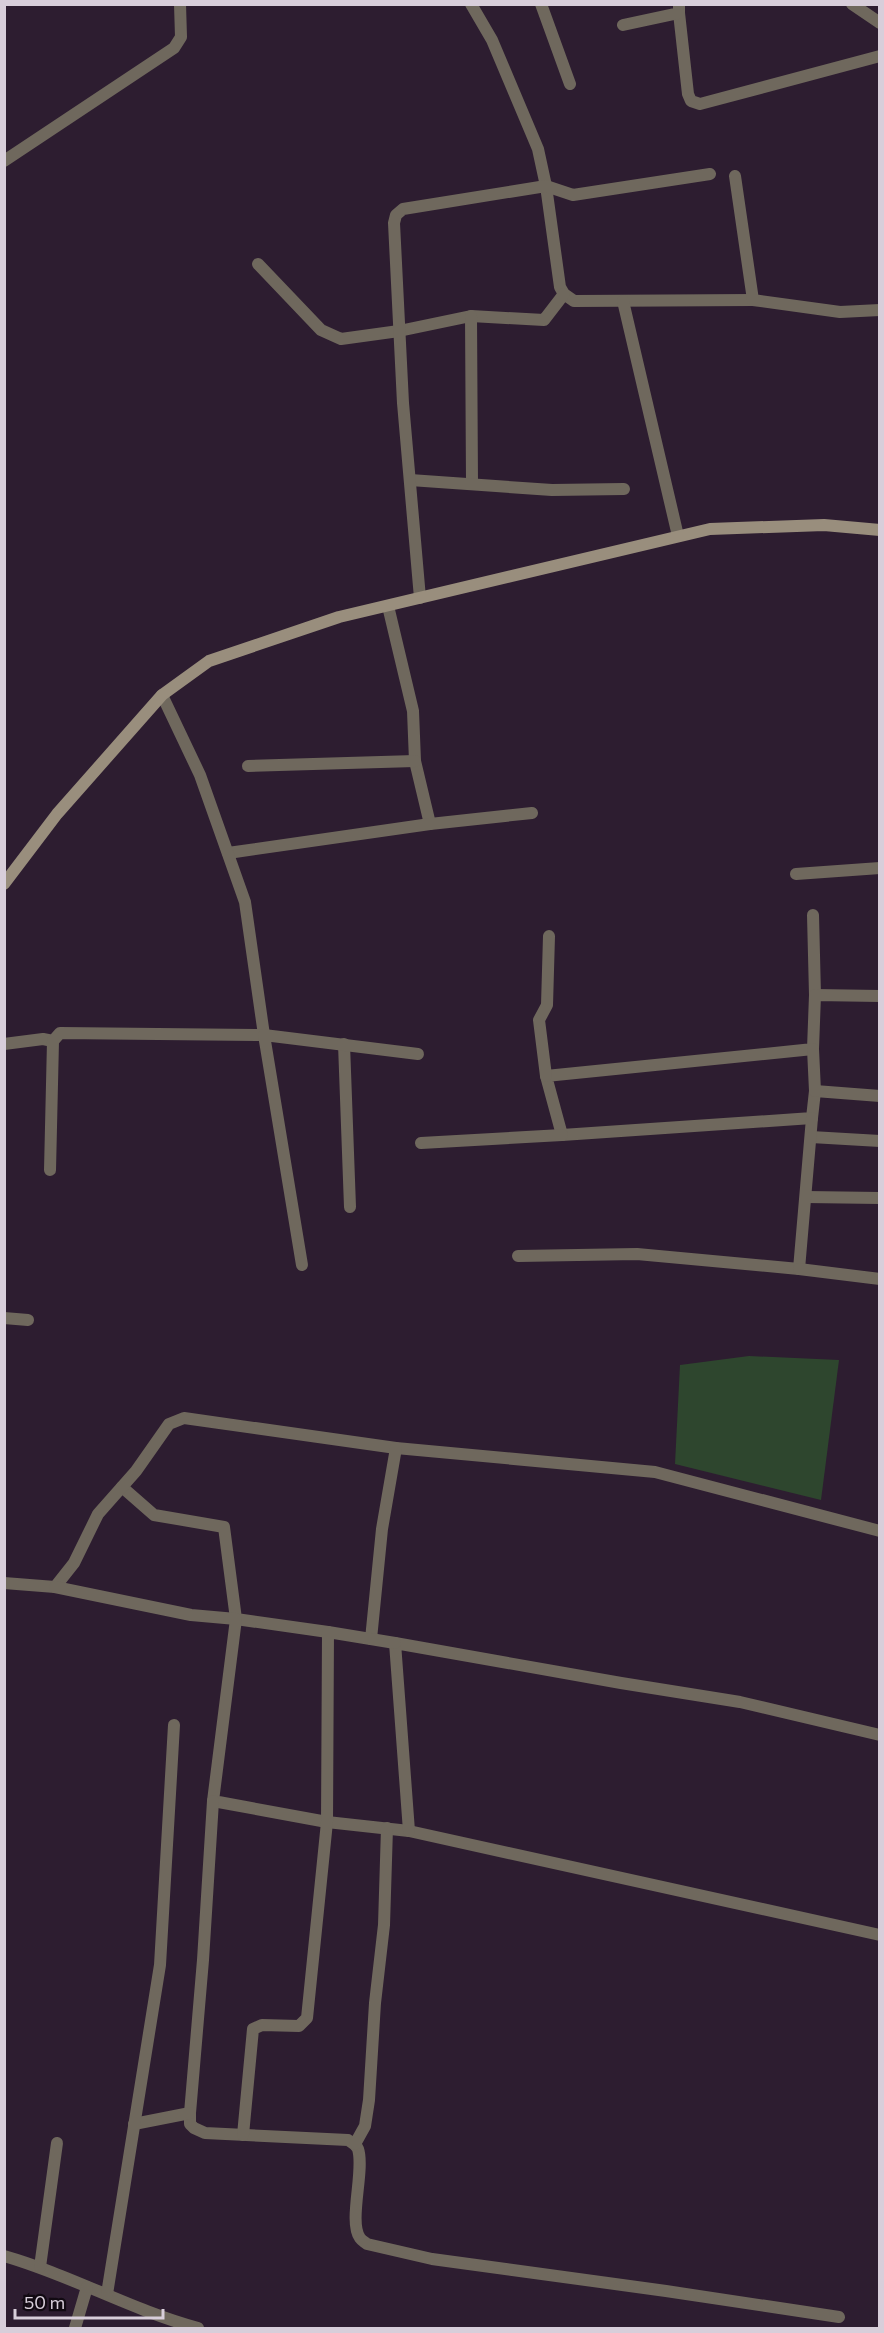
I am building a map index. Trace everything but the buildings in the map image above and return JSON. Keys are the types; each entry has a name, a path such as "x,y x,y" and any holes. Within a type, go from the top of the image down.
{"street":[{"path":"4,161 174,48 181,37 180,4"},
{"path":"471,4 492,40 538,149 546,186 560,287 564,294 574,301 753,300 840,312 879,310"},
{"path":"541,4 570,84"},
{"path":"852,4 879,23"},
{"path":"623,25 679,9 688,94 691,101 700,104 879,56"},
{"path":"420,598 399,331 394,223 396,215 403,209 546,186 573,195 710,174"},
{"path":"735,176 753,300"},
{"path":"258,264 328,335 341,339 399,331 471,316 544,320 564,294"},
{"path":"623,301 678,536"},
{"path":"471,316 472,483"},
{"path":"410,480 552,490 624,489"},
{"path":"5,883 57,814 162,695 208,661 339,617 710,528 824,525 879,530"},
{"path":"388,606 412,711 415,761 430,824"},
{"path":"162,695 200,775 245,902 264,1035 302,1265"},
{"path":"248,766 415,761"},
{"path":"228,853 430,824 532,813"},
{"path":"796,874 879,868"},
{"path":"799,1269 815,1091 813,915"},
{"path":"549,936 547,1005 539,1020 546,1076 562,1135"},
{"path":"815,995 879,996"},
{"path":"50,1170 53,1041 60,1033 264,1035 418,1054"},
{"path":"4,1044 44,1039 53,1041"},
{"path":"345,1044 350,1207"},
{"path":"546,1076 813,1048"},
{"path":"815,1091 879,1096"},
{"path":"421,1143 812,1118"},
{"path":"811,1137 879,1141"},
{"path":"806,1197 879,1198"},
{"path":"518,1256 637,1254 879,1279"},
{"path":"4,1318 28,1320"},
{"path":"55,1587 74,1563 99,1514 169,1424 184,1418 396,1448 655,1472 879,1531"},
{"path":"371,1640 381,1529 396,1448"},
{"path":"122,1487 154,1515 224,1527 236,1619 213,1801 190,2124 205,2133 348,2140 355,2144 359,2163 356,2226 360,2238 368,2244 432,2259 666,2290 839,2318"},
{"path":"4,1583 55,1587 191,1615 328,1632 740,1702 879,1735"},
{"path":"243,2135 253,2029 262,2025 299,2026 307,2018 327,1822 328,1632"},
{"path":"395,1643 409,1831"},
{"path":"107,2294 160,1965 174,1725"},
{"path":"213,1801 327,1822 409,1831 879,1935"},
{"path":"355,2144 365,2126 369,2100 375,2003 384,1925 387,1828"},
{"path":"134,2124 190,2113"},
{"path":"40,2266 57,2143"},
{"path":"4,2256 40,2266 174,2322 198,2328"},
{"path":"75,2328 87,2287"}],"green space":[{"path":"749,1356 839,1360 821,1500 675,1464 680,1365"}]}
